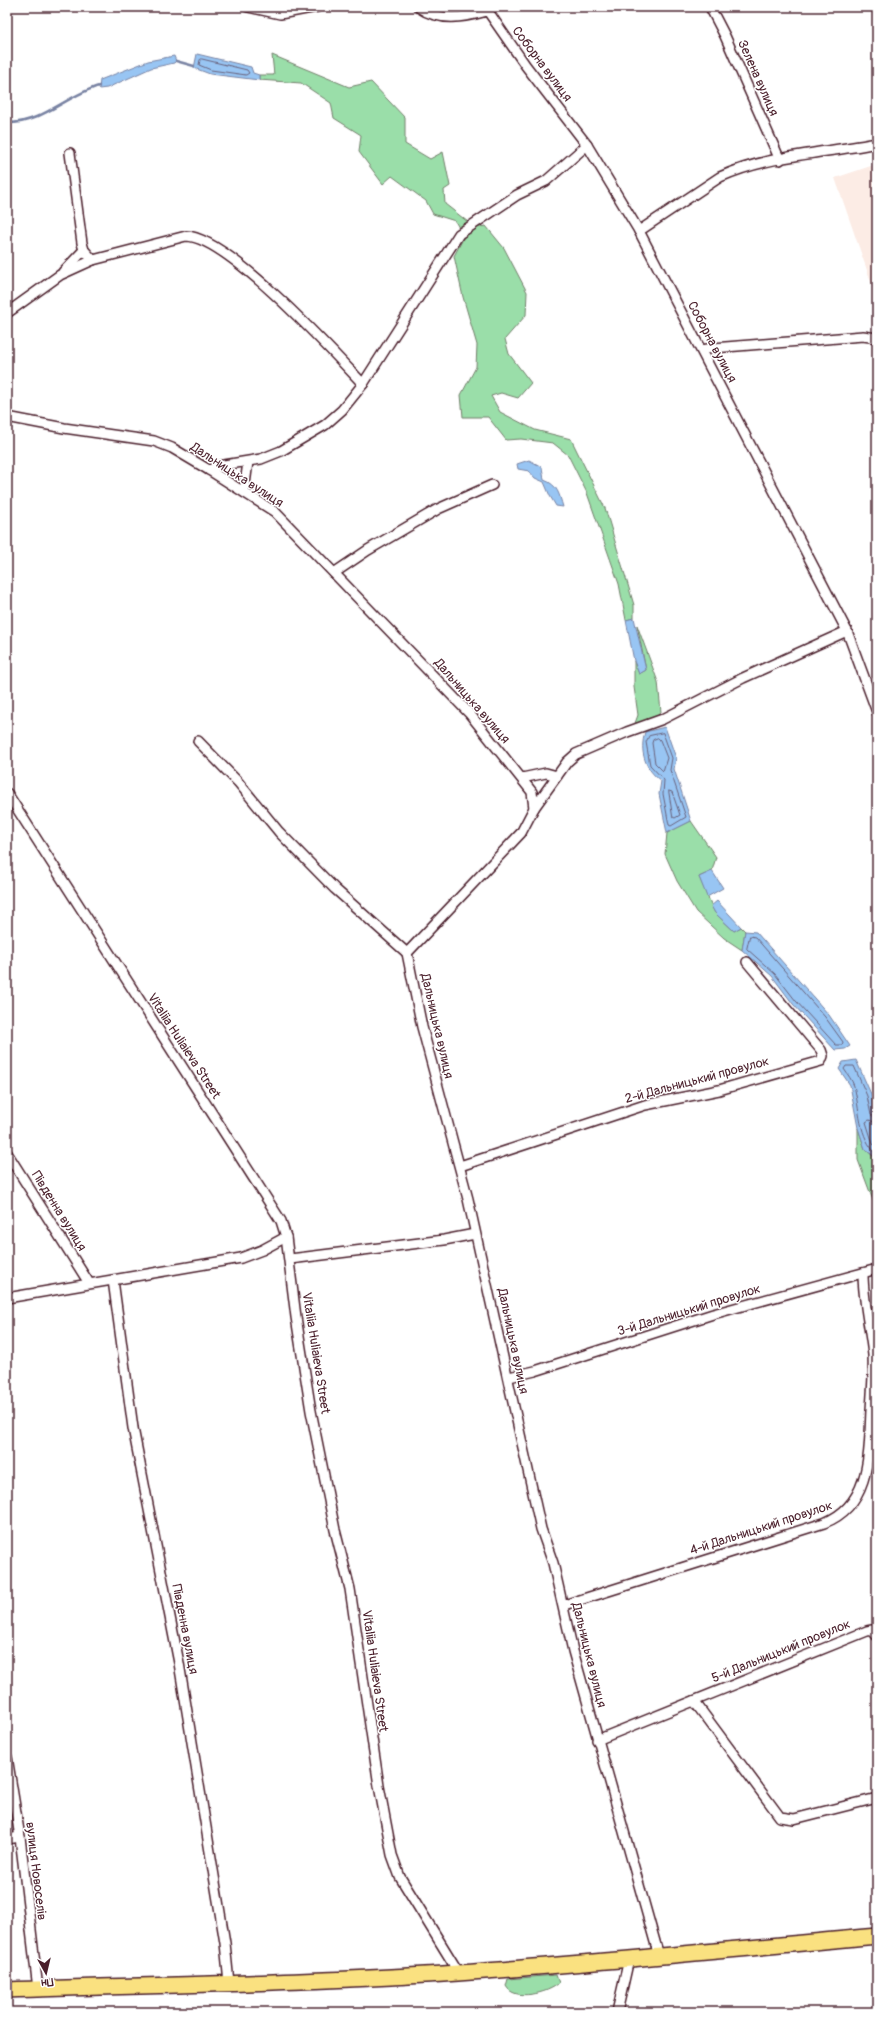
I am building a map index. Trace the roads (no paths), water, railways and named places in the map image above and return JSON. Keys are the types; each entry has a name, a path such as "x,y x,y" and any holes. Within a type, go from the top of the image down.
{"highway":[{"path":"7,1990 229,1983 459,1973 877,1936"}],"street":[{"path":"248,7 280,14 317,7"},
{"path":"418,7 425,12 447,18 486,9"},
{"name":"Зелена вулиця","path":"710,7 728,43 780,160"},
{"name":"Соборна вулиця","path":"486,9 526,66 587,145 639,231 847,631 877,712"},
{"path":"639,231 720,177 741,168 877,143"},
{"path":"209,470 231,463 248,462 281,451 325,425 342,410 363,384 454,241 462,231 517,195 546,181 587,145"},
{"path":"70,152 76,206 84,250 93,260"},
{"path":"7,313 60,276 93,260 186,236 199,238 211,243 275,294 363,384"},
{"path":"60,276 84,250"},
{"path":"702,350 863,336 877,338"},
{"name":"Дальницька вулиця","path":"7,417 64,428 154,441 172,448 274,512 469,713 532,792 534,808"},
{"path":"244,492 248,462"},
{"path":"334,573 368,550 438,509 492,485"},
{"path":"198,741 238,782 285,838 335,889 407,953 521,833 534,808 567,762 576,754 627,732 663,719 743,678 847,631"},
{"path":"522,778 546,773 557,776"},
{"name":"Vitaliia Huliaieva Street","path":"7,794 281,1221 290,1259 296,1317 311,1411 335,1530 350,1589 379,1786 392,1855 400,1877 459,1973"},
{"name":"Дальницька вулиця","path":"407,953 422,1027 460,1166 509,1377 541,1529 553,1563 564,1605 573,1651 597,1740 659,1956"},
{"name":"2-й Дальницький провулок","path":"460,1166 644,1106 719,1090 821,1061 824,1056 821,1050 747,962"},
{"name":"Південна вулиця","path":"7,1153 89,1283"},
{"path":"290,1259 444,1240 475,1234"},
{"path":"7,1298 241,1258 262,1250 286,1238"},
{"name":"3-й Дальницький провулок","path":"509,1377 536,1371 713,1314 877,1269"},
{"name":"4-й Дальницький провулок","path":"564,1605 824,1523 842,1515 849,1508 860,1488 869,1452 873,1357 864,1302 862,1273"},
{"name":"Південна вулиця","path":"113,1280 133,1428 179,1663 225,1943 229,1983"},
{"name":"5-й Дальницький провулок","path":"597,1740 867,1630 872,1630 877,1636"},
{"path":"694,1701 780,1817 794,1819 877,1798"},
{"name":"вулиця Новоселів","path":"7,1757 20,1837 38,1989"},
{"path":"7,1839 20,1837"},
{"path":"877,1936 877,1942"},
{"path":"617,2012 630,1959"}],"water":[{"path":"197,54 251,67 253,73 259,75 259,80 210,74 194,68"},
{"path":"174,56 176,61 174,63 151,68 107,88 99,89 100,80 148,61"},
{"path":"529,460 542,467 544,480 555,487 563,507 556,506 544,482 535,478 529,471 518,469 517,464"},
{"path":"634,618 646,670 639,674 634,661 626,620"},
{"path":"665,727 676,758 674,769 691,821 667,833 659,794 661,781 655,776 647,765 643,753 643,739 645,732"},
{"path":"712,871 723,888 707,897 699,877"},
{"path":"717,901 741,927 734,931 715,913 711,906"},
{"path":"745,931 756,932 829,1015 850,1046 845,1049 835,1050 793,1004 772,976 742,950"},
{"path":"856,1060 871,1094 877,1121 876,1158 865,1149 858,1128 850,1085 839,1069 843,1062"}],"waterway":[{"path":"176,61 194,66"},
{"path":"7,123 31,119 87,90 99,86"}]}
